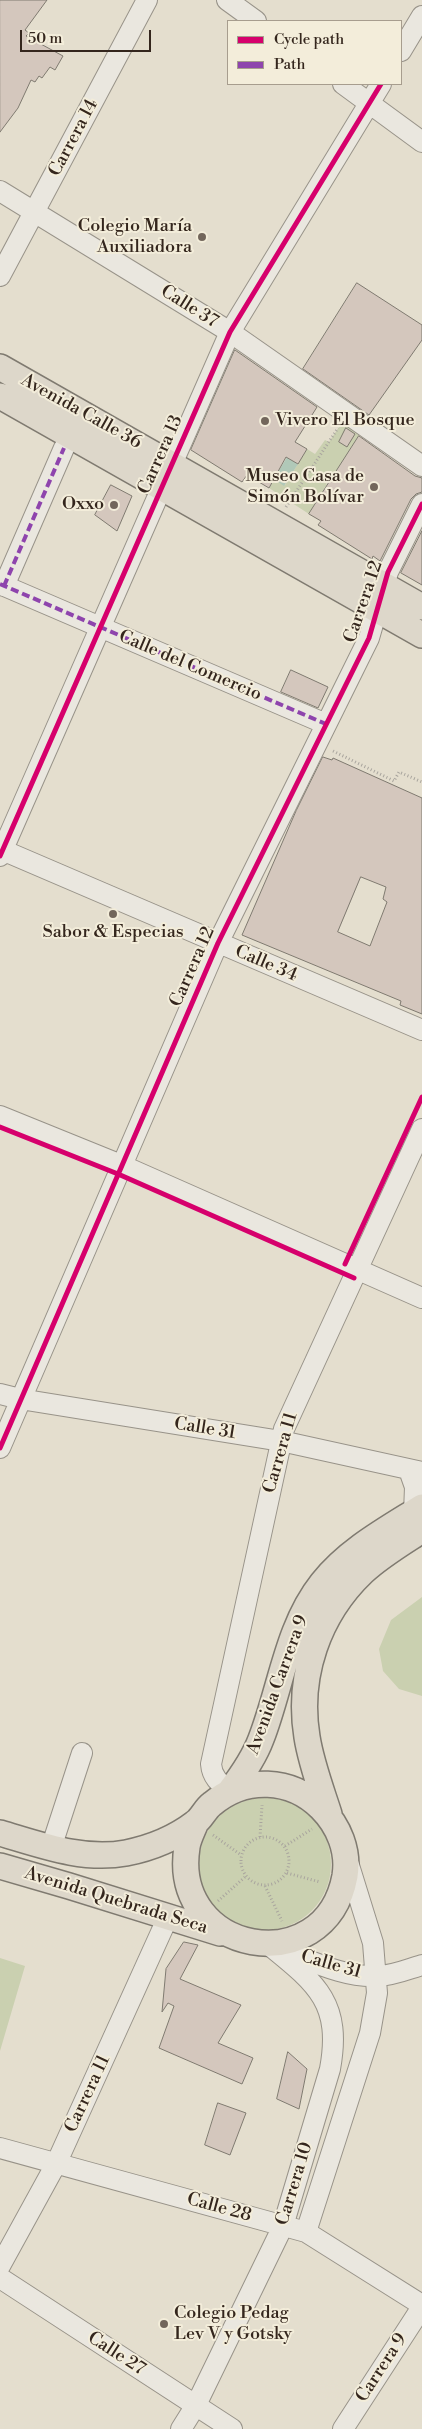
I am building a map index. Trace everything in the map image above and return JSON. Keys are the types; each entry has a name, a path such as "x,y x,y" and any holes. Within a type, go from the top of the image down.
{"main road":[{"name":"Avenida Calle 36","path":"0,367 422,607"},
{"name":"Avenida Calle 36","path":"0,396 422,635"},
{"name":"Avenida Carrera 9","path":"230,1791 256,1751 290,1648 304,1613 317,1590 350,1556 419,1517"},
{"name":"Avenida Carrera 9","path":"330,1816 307,1740 304,1715 304,1691 312,1655 324,1623 349,1586 419,1517"},
{"path":"232,1937 216,1928 203,1915 191,1894 185,1870 187,1845 196,1822 211,1804 230,1791 264,1783 289,1787 312,1798 330,1816 340,1834 345,1853 346,1871 335,1906 323,1920 308,1932 280,1942"},
{"name":"Avenida Quebrada Seca","path":"0,1833 51,1848 95,1855 125,1853 151,1847 171,1838 196,1822"},
{"name":"Avenida Quebrada Seca","path":"0,1866 250,1943 280,1942"}],"street":[{"name":"Carrera 14","path":"0,276 147,0"},
{"path":"227,0 255,20"},
{"path":"402,49 422,16"},
{"path":"344,85 422,142"},
{"name":"Carrera 13","path":"1,852 230,332 380,85"},
{"name":"Calle 37","path":"0,191 230,332 422,466"},
{"path":"2,585 64,448"},
{"name":"Carrera 12","path":"0,1448 218,943 369,638 384,585 396,552 422,504"},
{"name":"Calle del Comercio","path":"2,585 326,724"},
{"name":"Calle 34","path":"1,852 422,1030"},
{"path":"0,1116 121,1165 422,1298"},
{"name":"Carrera 11","path":"230,1791 219,1784 212,1773 211,1764 281,1441 288,1420 422,1129"},
{"name":"Calle 31","path":"0,1394 20,1399 281,1441 415,1471 419,1517"},
{"path":"51,1848 82,1754"},
{"name":"Carrera 10","path":"306,2232 370,2033 374,2010 377,1976 373,1944 345,1853"},
{"name":"Carrera 11","path":"0,2266 56,2164 168,1917"},
{"name":"Calle 31","path":"280,1942 330,1968 358,1975 377,1976 422,1965"},
{"name":"Carrera 10","path":"181,2429 196,2406 283,2226 330,2069 334,2049 334,2027 328,2007 320,1991 280,1942"},
{"name":"Calle 28","path":"0,2148 306,2232 422,2306"},
{"name":"Calle 27","path":"0,2278 232,2429"},
{"name":"Carrera 9","path":"343,2429 422,2306"}],"path":[{"path":"283,512 347,414"},
{"path":"316,743 394,781 399,772 422,782"},
{"path":"260,1837 264,1783"},
{"path":"285,1846 330,1816"},
{"path":"196,1822 241,1855"},
{"path":"269,1836 285,1846 289,1854 290,1864 287,1873 274,1884 265,1886 254,1883 246,1876 241,1866 241,1855 248,1843 260,1837 269,1836"},
{"path":"287,1873 342,1888"},
{"path":"203,1915 246,1876"},
{"path":"265,1886 280,1942"}],"shaded area":[{"path":"343,421 360,434 332,478 326,475 322,480 327,484 309,514 269,488 274,479 285,485 307,449 315,454 325,440 329,442"},
{"path":"287,457 298,464 284,486 274,479"},
{"path":"422,1597 422,1696 399,1689 383,1671 379,1649 391,1620"},
{"path":"265,1798 290,1803 302,1809 320,1827 326,1839 331,1864 326,1889 320,1901 302,1919 290,1925 265,1930 240,1925 228,1919 210,1901 204,1889 199,1864 204,1839 210,1827 228,1809 240,1803"},
{"path":"0,1958 25,1966 0,2051"}],"building":[{"path":"0,0 47,0 25,30 29,33 26,36 63,56 55,70 50,67 42,78 39,76 35,82 31,80 18,108 0,132"},
{"path":"357,283 422,325 422,340 369,415 303,369"},
{"name":"Vivero El Bosque","path":"235,350 317,407 295,442 307,449 298,464 286,457 269,488 247,475 242,482 191,450"},
{"path":"346,428 355,434 347,447 339,442"},
{"name":"Museo Casa de Simón Bolívar","path":"359,436 415,476 422,478 422,492 416,494 411,499 380,561 373,556 372,559 318,525 321,521 309,514"},
{"name":"Oxxo","path":"111,485 132,496 117,531 95,515"},
{"path":"422,531 422,585 401,573"},
{"path":"291,670 328,687 318,708 281,692"},
{"path":"323,757 332,760 333,758 422,798 422,1014 400,1005 401,1001 242,935 296,811","holes":["361,877 386,887 383,899 387,902 370,946 338,932"]},
{"path":"184,1942 198,1945 180,1979 241,2005 218,2043 253,2058 242,2084 159,2048 174,2006 168,2003 162,2012 166,1969"},
{"path":"288,2052 307,2069 299,2109 277,2099"},
{"path":"218,2103 246,2113 230,2155 205,2145"}],"marked path":[{"path":"4,586 64,448"},
{"path":"0,584 326,724"}],"cycle path":[{"path":"0,856 230,332 380,85"},
{"path":"0,1448 218,943 369,638 388,572 422,504"},
{"path":"345,1264 422,1097"},
{"path":"0,1127 118,1174 354,1278"}],"place":[{"name":"Colegio María Auxiliadora","path":"202,237"},
{"name":"Vivero El Bosque","path":"265,421"},
{"name":"Museo Casa de Simón Bolívar","path":"374,487"},
{"name":"Oxxo","path":"114,505"},
{"name":"Sabor & Especias","path":"113,914"},
{"name":"Colegio Pedag Lev V y Gotsky","path":"164,2324"}]}
